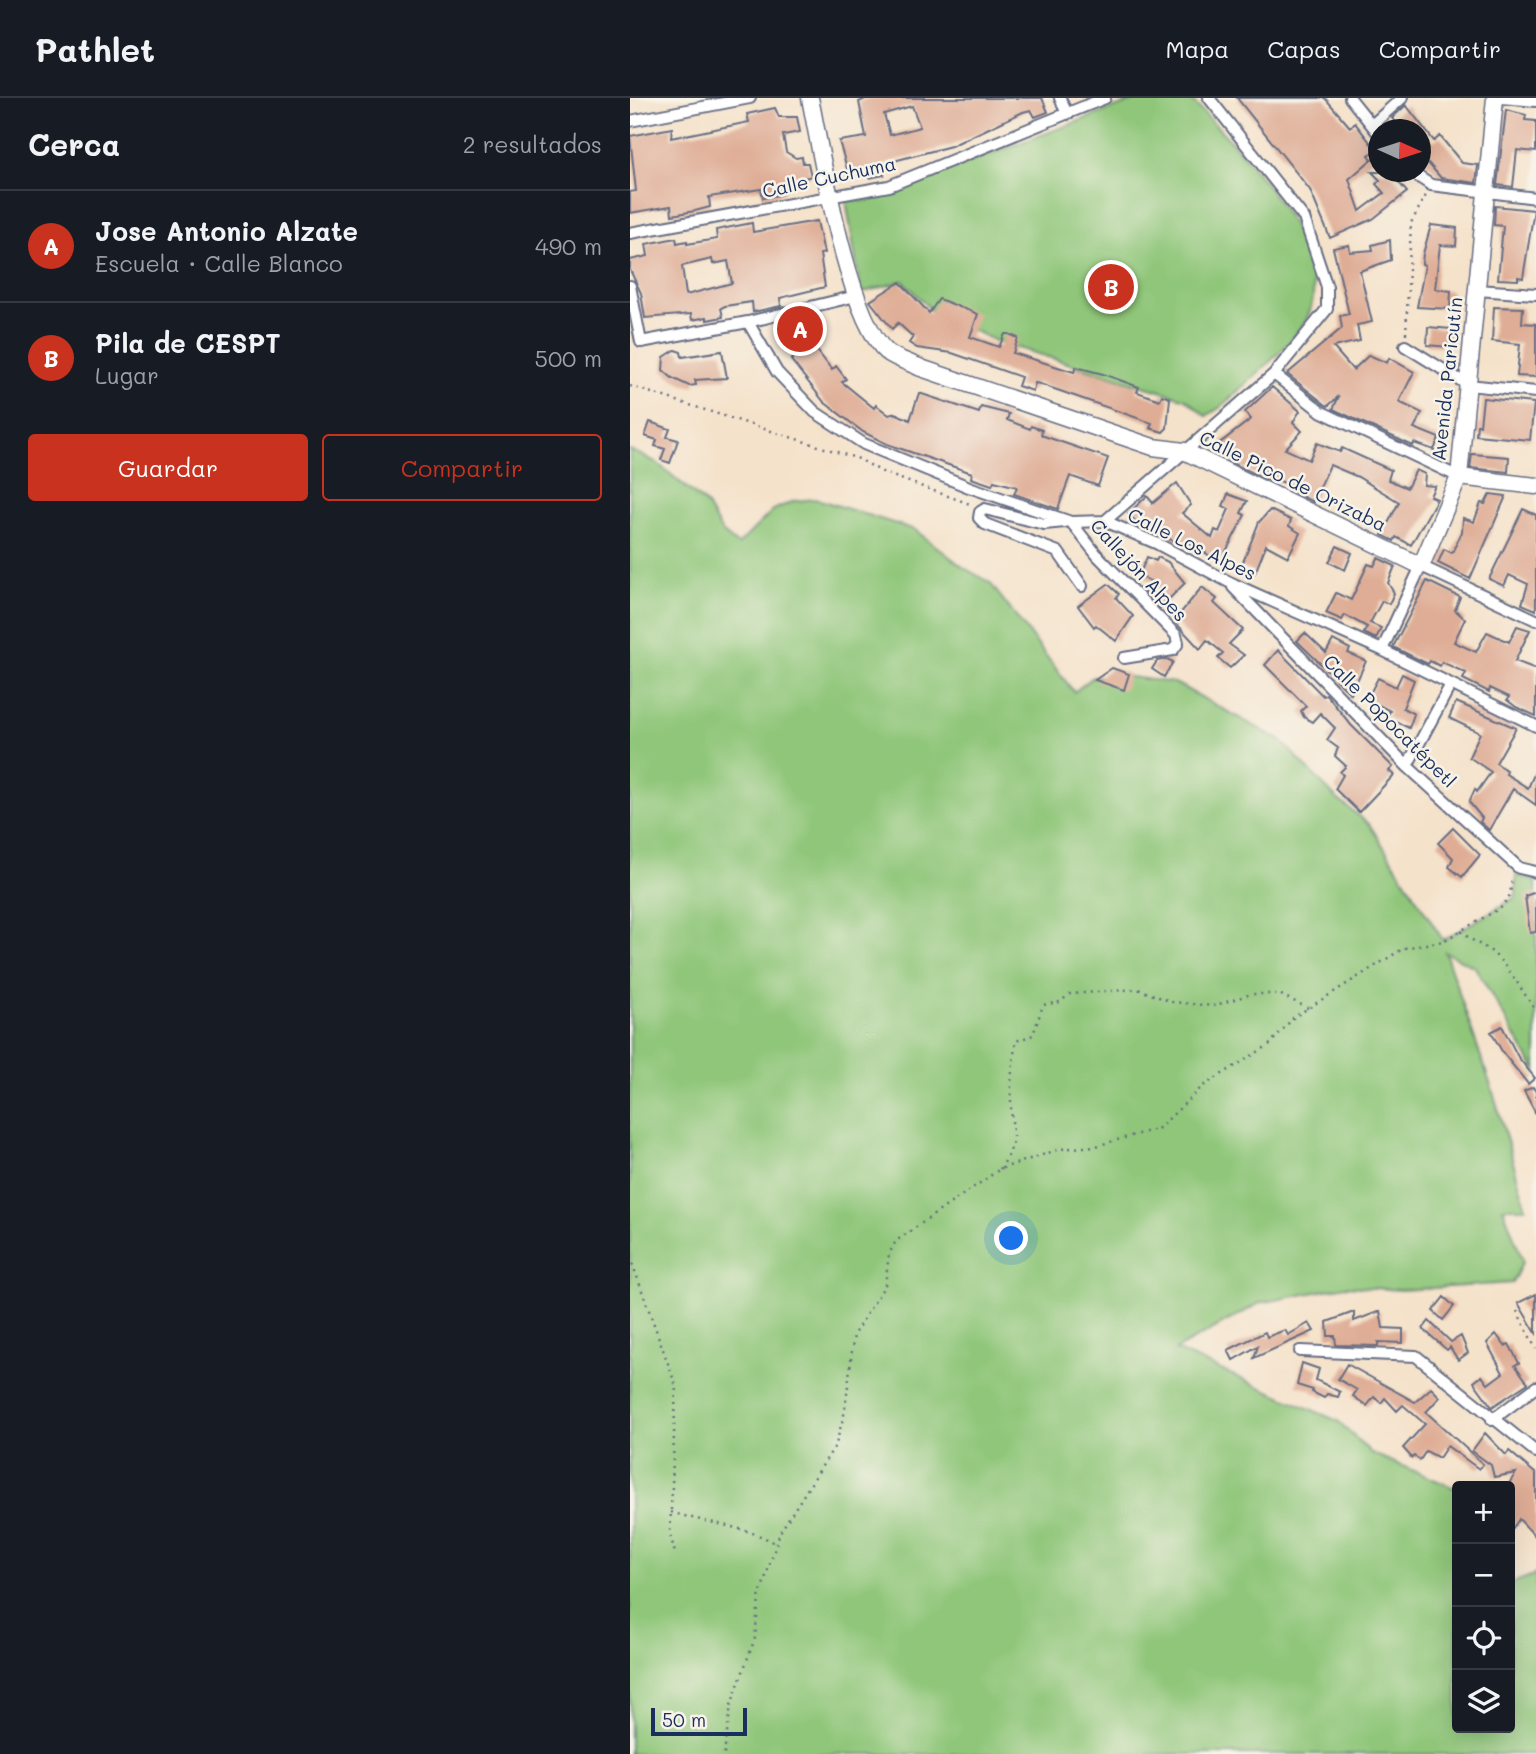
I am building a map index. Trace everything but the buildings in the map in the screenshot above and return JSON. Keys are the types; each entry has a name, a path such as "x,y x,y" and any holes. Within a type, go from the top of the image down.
{"street":[{"path":"630,121 750,98"},
{"name":"Calle Pico de Orizaba","path":"810,98 830,196 856,296 866,323 887,352 921,368 1153,447 1184,451 1536,620"},
{"path":"1060,98 1068,114"},
{"name":"Calle Cuchuma","path":"630,233 888,186 1105,98"},
{"path":"1105,521 1274,374 1327,309 1327,287 1304,218 1209,98"},
{"path":"1350,98 1368,120"},
{"path":"1384,119 1402,98"},
{"name":"Avenida Paricutín","path":"1382,650 1459,477 1495,98"},
{"path":"1501,98 1536,101"},
{"path":"1425,182 1431,186 1536,198"},
{"path":"630,286 641,342 748,323 856,296"},
{"path":"1477,290 1536,294"},
{"name":"Calle Los Alpes","path":"748,323 776,372 815,412 864,444 969,487 1071,522 1105,521 1158,544 1229,582 1382,650 1536,726"},
{"path":"1405,346 1468,385 1536,392"},
{"path":"1274,374 1322,412 1459,477 1536,486"},
{"path":"1071,522 1044,524 985,509 980,512 979,518 985,524 1058,552 1082,586"},
{"name":"Callejón Alpes","path":"1071,522 1097,555 1176,635 1178,643 1173,649 1124,658"},
{"name":"Calle Popocatépetl","path":"1229,582 1407,766 1515,863 1536,872"},
{"path":"1407,766 1451,684"},
{"path":"1300,1351 1416,1356 1492,1420 1536,1452"},
{"path":"1492,1420 1536,1387"}],"path":[{"path":"1405,346 1411,223 1431,186"},
{"path":"630,386 859,459 884,473 985,509"},
{"path":"724,1754 731,1705 748,1660 759,1598 780,1532 836,1444 845,1411 854,1334 885,1285 891,1248 896,1241 1000,1169 1049,1152 1096,1146 1159,1128 1203,1086 1269,1045 1294,1017 1404,948 1443,941 1507,901 1515,863"},
{"path":"1461,931 1473,943 1489,949 1509,969 1513,982 1536,1011"},
{"path":"1000,1169 1012,1152 1015,1138 1010,1101 1016,1041 1033,1035 1043,1006 1060,1002 1070,994 1138,989 1172,1002 1213,1006 1251,995 1279,994 1310,1008"},
{"path":"630,1257 676,1386 670,1534 676,1553"},
{"path":"1517,1311 1536,1349"},
{"path":"671,1512 699,1521 740,1527 777,1544"}],"green space":[{"path":"1141,98 1191,100 1210,119 1234,144 1281,205 1300,238 1311,271 1312,301 1301,328 1273,359 1221,407 1206,416 1186,399 995,341 931,310 903,281 861,293 846,200 864,201"},
{"path":"630,450 656,462 706,504 722,532 738,545 773,510 794,501 817,499 915,530 963,567 990,583 1074,692 1093,677 1123,676 1175,683 1280,740 1336,798 1369,824 1443,940 1516,897 1516,875 1536,881 1536,1071 1475,967 1445,952 1494,1095 1526,1208 1503,1208 1523,1261 1512,1283 1401,1290 1346,1286 1260,1303 1175,1350 1338,1421 1371,1453 1452,1487 1452,1733 1515,1733 1515,1582 1536,1574 1536,1754 630,1754"}],"place":[{"name":"Pila de CESPT","path":"1111,287"},
{"name":"Jose Antonio Alzate","path":"800,329"}]}
